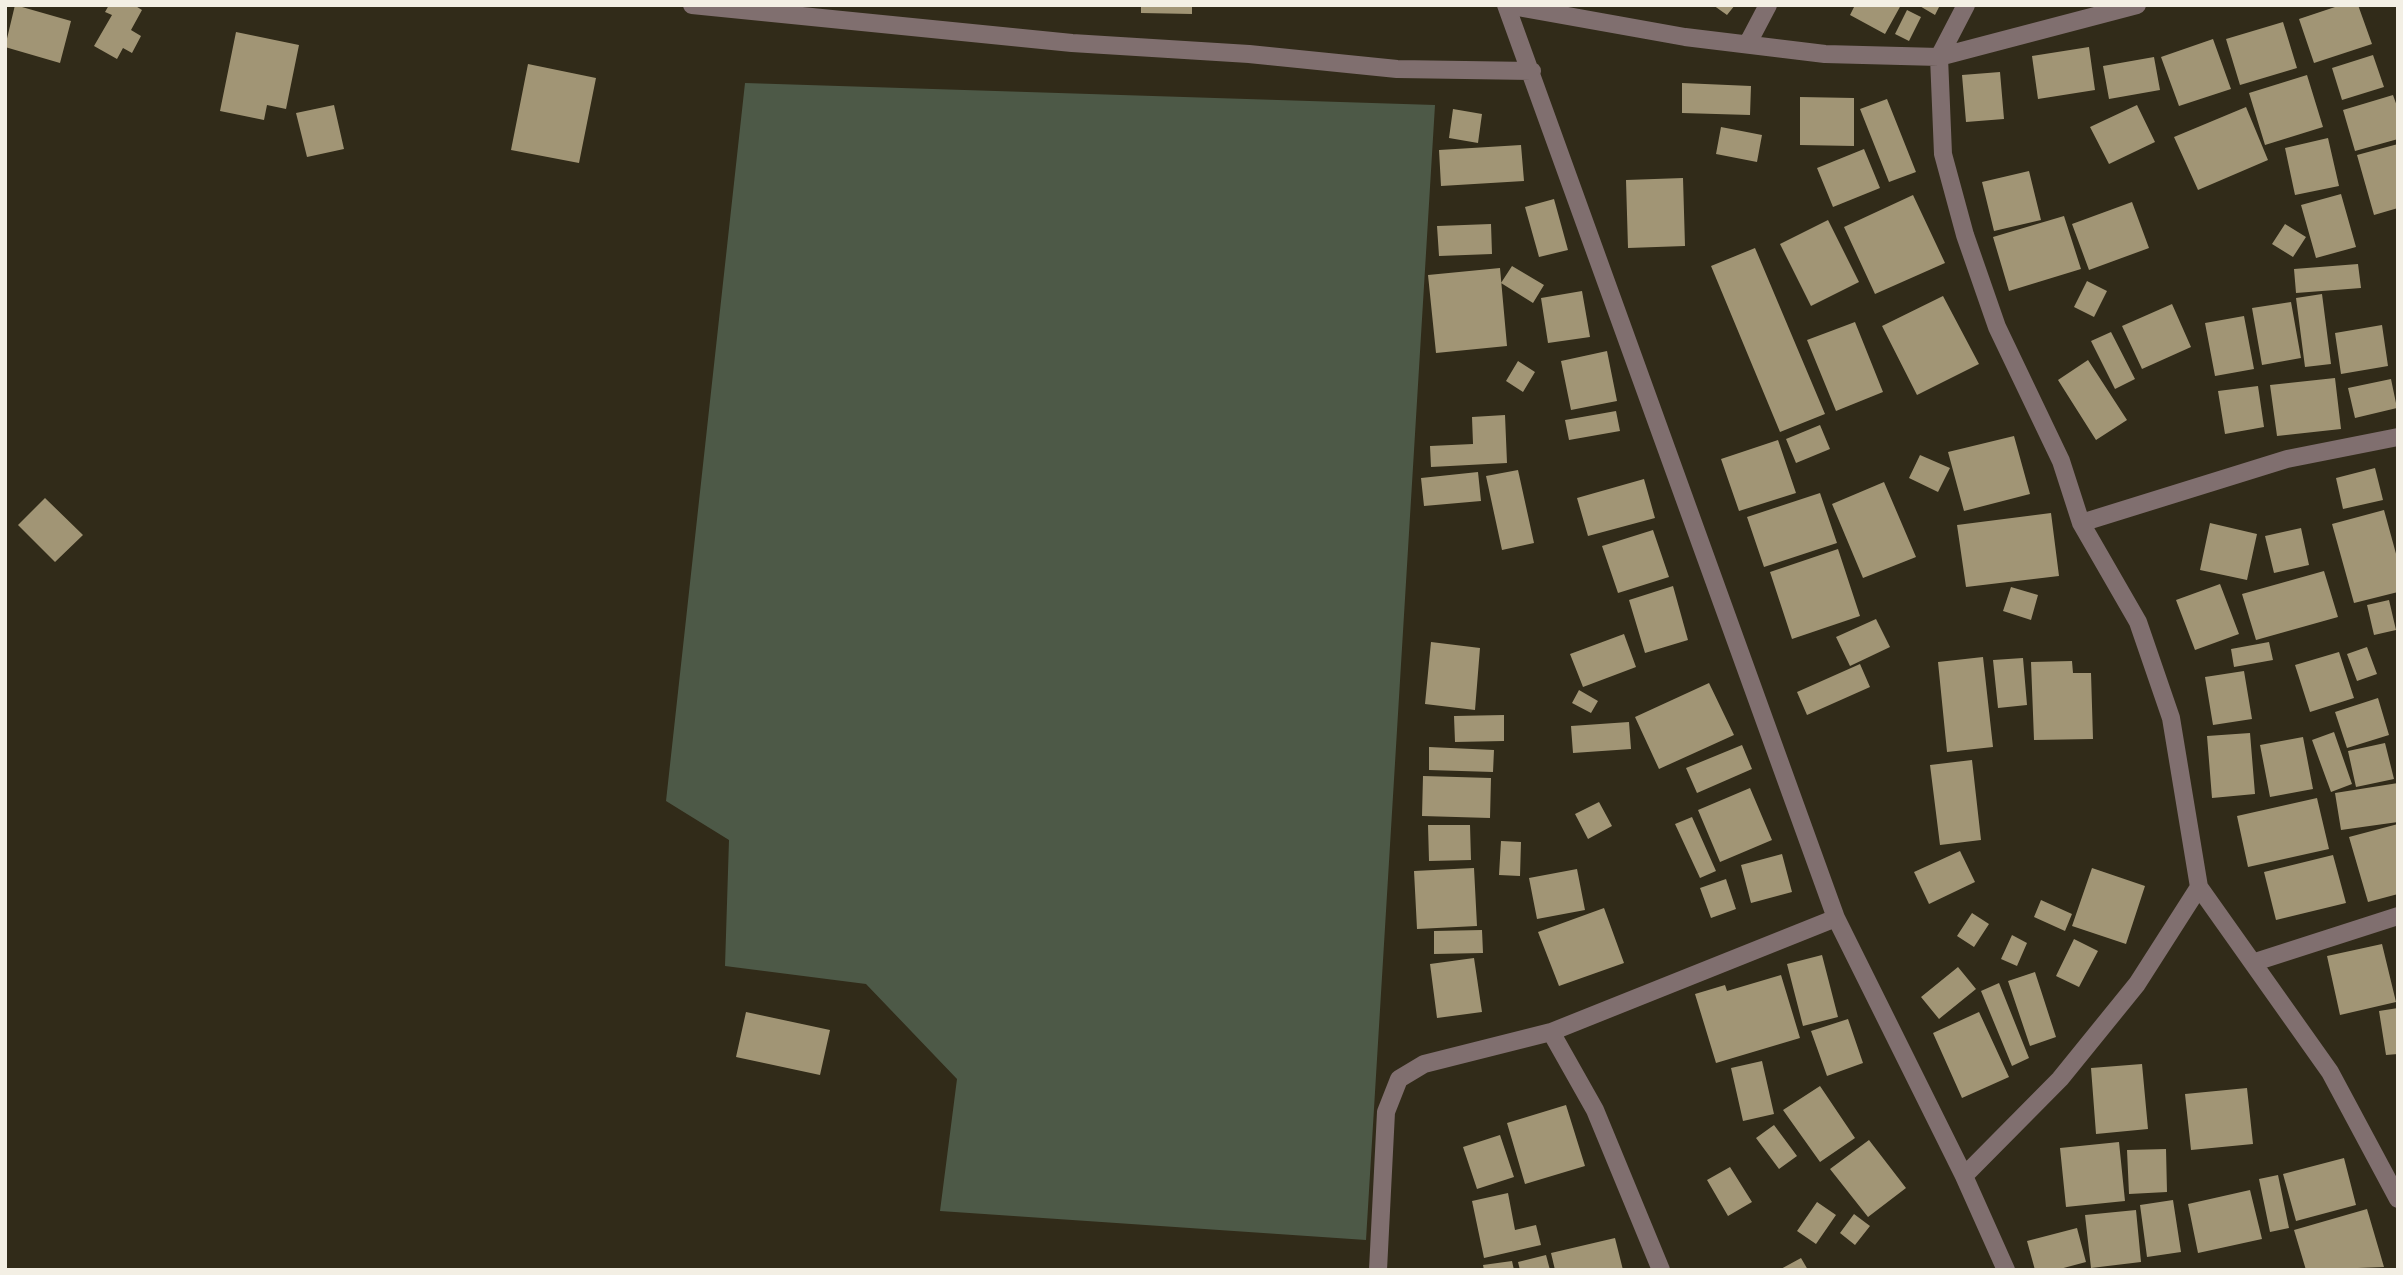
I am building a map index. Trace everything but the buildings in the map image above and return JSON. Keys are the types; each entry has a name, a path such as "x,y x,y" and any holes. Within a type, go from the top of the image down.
{"street":[{"path":"692,5 1072,43 1249,54 1397,69 1532,71"},
{"path":"1506,5 1836,918 1964,1176 2006,1270"},
{"path":"1506,5 1685,37 1825,54 1939,57 2137,5"},
{"path":"1748,43 1768,5"},
{"path":"1966,5 1939,57 1943,154 1965,235 1997,327 2061,461 2081,523 2138,622 2171,718 2199,887 2255,962 2330,1072 2398,1199"},
{"path":"2081,523 2287,459 2398,437"},
{"path":"1964,1176 2060,1079 2137,984 2199,887"},
{"path":"2255,962 2398,916"},
{"path":"1378,1270 1386,1112 1399,1079 1424,1064 1551,1031 1836,918"},
{"path":"1551,1031 1595,1110 1661,1270"}],"green space":[{"path":"745,83 1435,105 1366,1240 940,1211 957,1079 866,984 725,966 729,840 666,801"}]}
